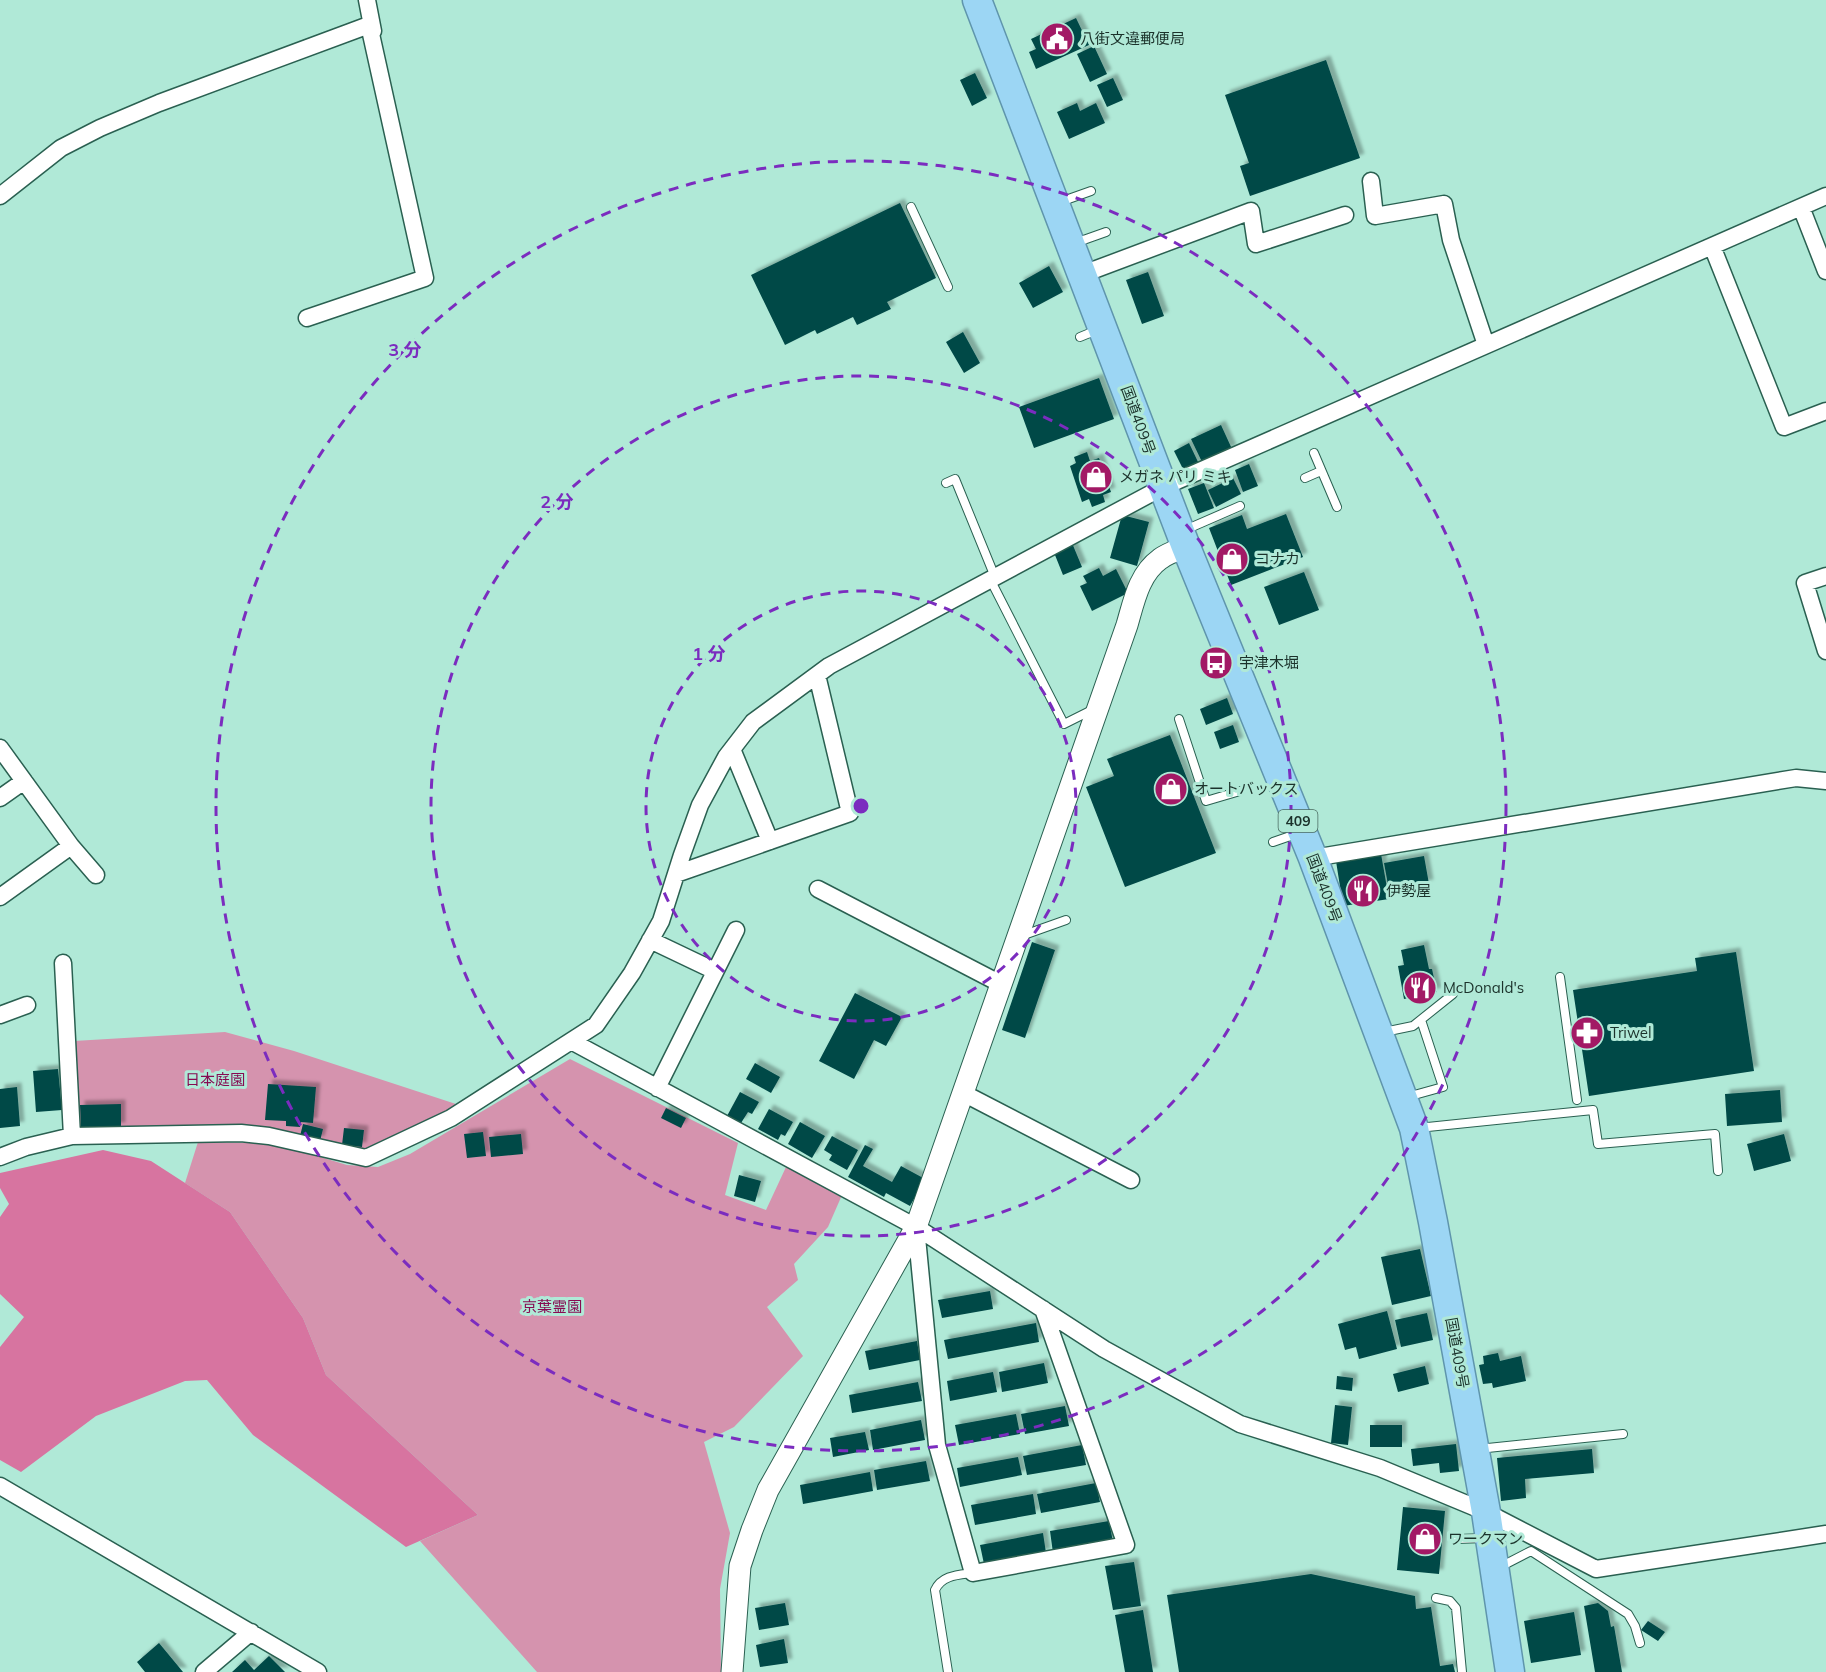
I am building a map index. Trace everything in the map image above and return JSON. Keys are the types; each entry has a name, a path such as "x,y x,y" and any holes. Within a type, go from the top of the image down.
{"highway":[{"name":"国道409号","path":"977,0 1031,148 1083,274 1092,332 1163,487 1313,858 1414,1128 1475,1449 1510,1672"}],"street":[{"path":"367,0 373,31 369,24"},
{"path":"0,196 61,148 100,128 369,24"},
{"path":"307,318 425,278 369,24"},
{"path":"1371,181 1375,216 1444,204 1451,240 1486,345"},
{"path":"0,1157 26,1147 72,1136 241,1133 269,1136 366,1158 451,1118 596,1025 632,973 661,921 700,806 732,749 753,722 829,666 1163,487 1826,196"},
{"path":"1802,207 1826,271"},
{"path":"1083,274 1251,211 1256,244 1345,215"},
{"path":"1712,246 1784,427 1826,411"},
{"path":"732,1672 740,1566 752,1530 768,1490 916,1227 1127,625 1136,591 1149,569 1183,539"},
{"path":"1826,576 1804,583 1826,651"},
{"path":"676,874 850,813 817,675"},
{"path":"0,748 71,846 96,875"},
{"path":"732,749 770,841"},
{"path":"1313,858 1797,778 1826,781"},
{"path":"0,798 24,781"},
{"path":"0,897 71,846"},
{"path":"818,889 1001,984"},
{"path":"657,1088 736,930"},
{"path":"650,940 715,971"},
{"path":"63,963 72,1136"},
{"path":"0,1015 27,1005"},
{"path":"571,1041 916,1227 1104,1349 1240,1424 1380,1468 1488,1525 1596,1569 1826,1534"},
{"path":"963,1093 1131,1180"},
{"path":"916,1227 937,1445 973,1573 1126,1545 1043,1309"},
{"path":"2,1489 318,1672"},
{"path":"204,1672 251,1632"}],"lane":[{"path":"1057,213 1091,191"},
{"path":"911,207 948,287"},
{"path":"1057,213 1106,232"},
{"path":"1314,453 1337,507"},
{"path":"1305,478 1321,471"},
{"path":"946,483 955,479 992,578 1064,724 1097,707"},
{"path":"1183,539 1240,506"},
{"path":"1179,719 1206,801 1240,790"},
{"path":"1273,842 1302,832"},
{"path":"1017,938 1066,920"},
{"path":"1560,977 1577,1100"},
{"path":"1379,1033 1413,1026 1453,994"},
{"path":"1404,1098 1443,1087 1421,1020"},
{"path":"1414,1128 1593,1110 1598,1144 1715,1134 1718,1171"},
{"path":"1475,1449 1623,1434"},
{"path":"1456,1539 1488,1525"},
{"path":"1495,1569 1531,1551 1628,1614 1635,1626 1640,1643"},
{"path":"948,1672 935,1590 940,1581 948,1576 973,1573"},
{"path":"1436,1598 1450,1601 1456,1608 1462,1672"}],"green space":[{"name":"日本庭園","path":"225,1032 294,1051 459,1105 364,1150 323,1145 76,1130 74,1041"},
{"name":"京葉霊園","path":"570,1059 738,1143 725,1195 766,1210 786,1167 842,1195 828,1227 794,1264 798,1280 767,1307 803,1356 734,1427 704,1442 730,1533 720,1589 721,1672 537,1672 420,1541 478,1515 326,1375 303,1318 230,1212 185,1183 198,1142 259,1143 284,1146 347,1165 378,1167 410,1154"}],"shaded area":[{"path":"103,1150 151,1161 230,1212 303,1318 326,1375 478,1515 406,1547 253,1435 207,1380 185,1381 96,1416 21,1472 0,1460 0,1347 24,1317 0,1294 0,1217 9,1204 0,1188 0,1173"}],"building":[{"path":"1076,18 1089,45 1036,69 1029,52 1036,49 1031,39"},
{"path":"1094,46 1107,74 1090,82 1077,54"},
{"path":"1326,60 1360,158 1250,196 1240,166 1249,163 1225,95"},
{"path":"975,73 987,98 972,106 960,80"},
{"path":"1113,78 1123,100 1107,107 1097,85"},
{"path":"1077,103 1080,111 1096,103 1105,123 1069,139 1057,112"},
{"path":"900,203 936,278 887,302 891,309 857,325 853,317 817,334 815,330 785,345 751,275"},
{"path":"1049,266 1063,292 1033,308 1019,283"},
{"path":"1148,272 1164,316 1142,324 1126,280"},
{"path":"963,332 980,363 964,373 946,342"},
{"path":"1099,378 1114,419 1034,448 1019,407"},
{"path":"1221,425 1232,449 1202,462 1191,439"},
{"path":"1189,443 1199,464 1184,471 1174,451"},
{"path":"1087,452 1090,461 1099,458 1111,492 1103,495 1105,502 1092,507 1089,499 1082,502 1070,466 1076,463 1074,457"},
{"path":"1249,464 1258,486 1243,492 1235,470"},
{"path":"1233,478 1241,494 1216,507 1208,490"},
{"path":"1204,483 1214,508 1198,514 1188,489"},
{"path":"1286,514 1303,557 1231,585 1209,528 1242,515 1247,529"},
{"path":"1122,515 1149,522 1137,566 1110,558"},
{"path":"1072,543 1082,567 1063,575 1053,550"},
{"path":"1099,568 1103,576 1116,569 1128,593 1092,611 1080,586 1087,583 1083,576"},
{"path":"1304,572 1319,610 1279,625 1264,587"},
{"path":"1227,698 1233,714 1206,725 1200,709"},
{"path":"1233,725 1239,742 1220,749 1214,732"},
{"path":"1170,735 1216,853 1125,887 1086,787 1114,776 1107,759"},
{"path":"1381,854 1389,899 1343,906 1336,861"},
{"path":"1424,856 1429,884 1389,890 1384,863"},
{"path":"1032,942 1055,950 1025,1038 1002,1030"},
{"path":"1424,945 1437,992 1404,999 1398,966 1404,965 1401,950"},
{"path":"1736,952 1754,1071 1589,1096 1573,990 1697,971 1695,958"},
{"path":"855,993 902,1017 886,1046 874,1040 854,1079 819,1061"},
{"path":"755,1063 780,1077 771,1093 746,1079"},
{"path":"58,1069 62,1110 36,1112 33,1071"},
{"path":"268,1084 316,1087 313,1123 301,1122 300,1127 286,1126 286,1121 265,1120"},
{"path":"17,1087 20,1126 0,1128 0,1089"},
{"path":"1780,1090 1782,1122 1727,1126 1725,1094"},
{"path":"740,1092 759,1102 752,1114 748,1112 741,1123 727,1116"},
{"path":"121,1104 121,1127 81,1127 80,1105"},
{"path":"666,1108 686,1118 681,1128 661,1118"},
{"path":"769,1109 793,1122 785,1136 781,1134 778,1140 758,1129"},
{"path":"800,1122 825,1136 812,1158 788,1144"},
{"path":"303,1124 323,1129 320,1141 300,1136"},
{"path":"344,1128 364,1130 362,1147 342,1145"},
{"path":"483,1132 486,1156 467,1158 464,1134"},
{"path":"521,1134 523,1154 491,1157 489,1137"},
{"path":"1784,1134 1791,1161 1754,1171 1747,1144"},
{"path":"832,1136 858,1150 847,1170 829,1160 832,1155 824,1150"},
{"path":"865,1145 873,1149 863,1166 892,1182 901,1166 925,1179 910,1206 886,1193 884,1197 848,1177"},
{"path":"739,1175 761,1181 755,1202 734,1196"},
{"path":"1420,1249 1431,1296 1392,1305 1381,1257"},
{"path":"990,1291 993,1309 942,1318 938,1300"},
{"path":"1387,1311 1397,1349 1359,1359 1356,1347 1345,1350 1338,1324"},
{"path":"1427,1313 1433,1340 1401,1347 1395,1320"},
{"path":"1036,1323 1039,1342 948,1359 944,1340"},
{"path":"917,1341 920,1360 869,1370 865,1351"},
{"path":"1498,1353 1500,1361 1521,1356 1526,1381 1493,1388 1492,1383 1483,1384 1479,1365 1484,1364 1483,1356"},
{"path":"1044,1363 1048,1383 1002,1392 999,1372"},
{"path":"1425,1366 1429,1384 1398,1392 1393,1374"},
{"path":"993,1372 997,1392 950,1401 947,1381"},
{"path":"1337,1376 1353,1378 1352,1391 1336,1389"},
{"path":"918,1382 922,1401 852,1413 849,1395"},
{"path":"1335,1405 1352,1407 1348,1445 1331,1443"},
{"path":"1065,1406 1069,1426 1025,1434 1021,1414"},
{"path":"1016,1414 1020,1434 959,1445 955,1425"},
{"path":"921,1420 925,1440 873,1450 870,1430"},
{"path":"1370,1425 1402,1425 1402,1447 1370,1447"},
{"path":"865,1432 869,1450 833,1457 830,1438"},
{"path":"1456,1444 1459,1471 1440,1473 1439,1463 1413,1466 1411,1449"},
{"path":"1082,1445 1086,1465 1027,1475 1023,1456"},
{"path":"1592,1449 1594,1473 1525,1479 1526,1498 1501,1501 1497,1458"},
{"path":"1018,1457 1022,1475 960,1487 957,1468"},
{"path":"926,1461 930,1481 877,1490 874,1470"},
{"path":"870,1472 873,1491 803,1504 800,1485"},
{"path":"1096,1483 1100,1502 1041,1513 1037,1494"},
{"path":"1033,1494 1036,1514 975,1525 971,1505"},
{"path":"1403,1507 1445,1511 1439,1574 1397,1570"},
{"path":"1109,1521 1113,1542 1053,1553 1050,1531"},
{"path":"1043,1533 1046,1553 984,1564 980,1545"},
{"path":"1134,1562 1141,1606 1113,1610 1105,1566"},
{"path":"1311,1574 1415,1596 1416,1609 1431,1607 1440,1666 1453,1664 1455,1672 1179,1672 1167,1595"},
{"path":"785,1603 789,1625 759,1630 755,1608"},
{"path":"1598,1603 1608,1611 1611,1627 1614,1626 1622,1672 1595,1672 1584,1606"},
{"path":"1143,1610 1153,1672 1125,1672 1115,1615"},
{"path":"1574,1612 1581,1655 1531,1663 1524,1621"},
{"path":"1648,1621 1665,1632 1658,1641 1641,1630"},
{"path":"784,1639 788,1663 760,1667 756,1645"},
{"path":"159,1643 183,1672 145,1672 137,1662"},
{"path":"269,1656 285,1672 232,1672 245,1660 254,1670"}],"place":[{"name":"八街文違郵便局","path":"1057,39"},
{"name":"メガネ パリ ミキ","path":"1096,477"},
{"name":"コナカ","path":"1232,559"},
{"name":"宇津木堀","path":"1216,663"},
{"name":"オートバックス","path":"1171,789"},
{"name":"伊勢屋","path":"1363,891"},
{"name":"McDonald's","path":"1420,988"},
{"name":"Triwel","path":"1587,1033"},
{"name":"ワークマン","path":"1425,1539"}]}
